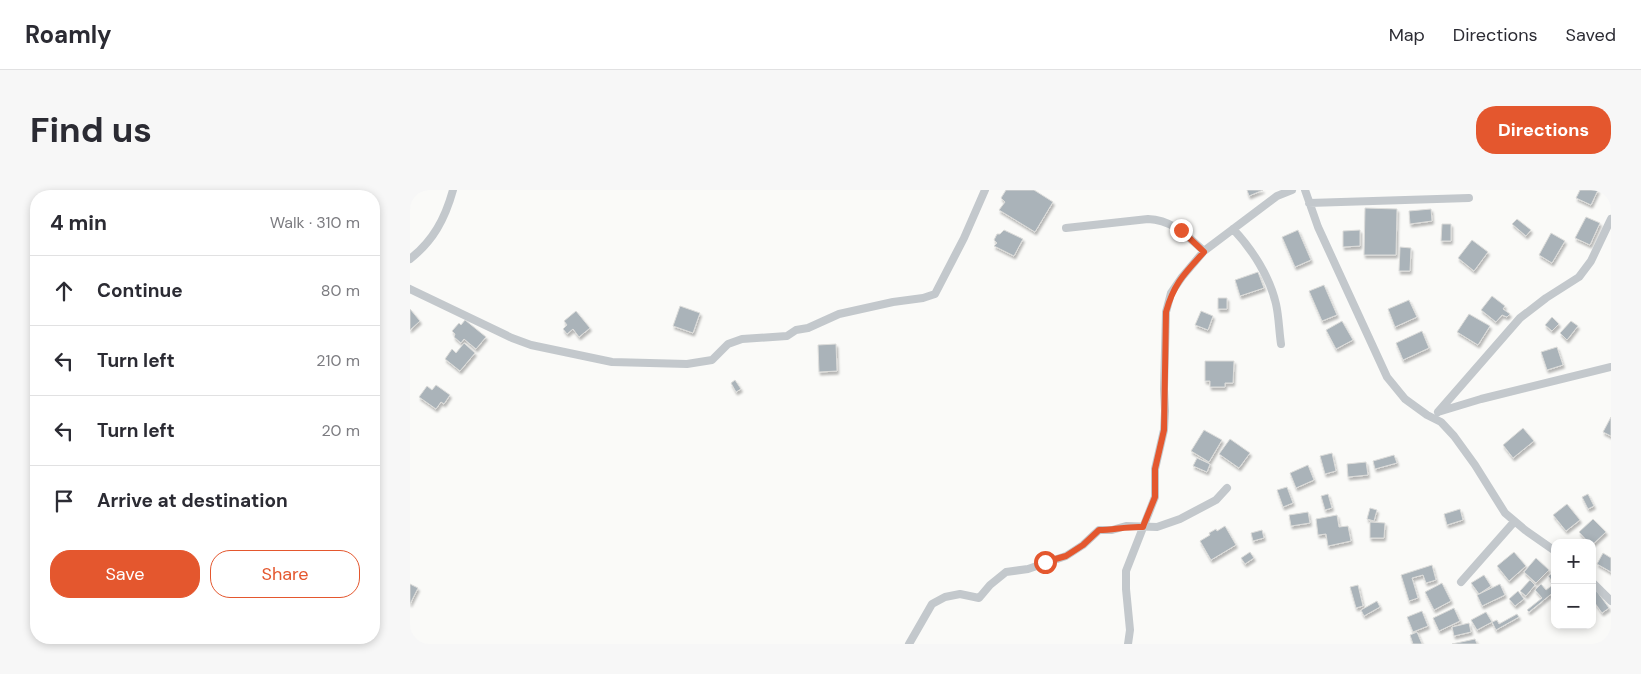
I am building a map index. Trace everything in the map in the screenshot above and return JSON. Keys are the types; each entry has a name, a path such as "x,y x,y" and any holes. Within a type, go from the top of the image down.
{"street":[{"path":"410,260 439,228 453,190"},
{"path":"410,289 512,338 531,345 612,362 700,363 712,360 728,344 742,339 787,336 796,330 808,328 839,314 935,294 964,238 985,190"},
{"path":"1128,644 1130,630 1126,572 1155,497 1155,469 1164,430 1166,312 1171,293 1204,252 1277,196 1292,190"},
{"path":"1305,190 1309,203 1387,377 1405,399 1427,415 1441,422 1454,436 1505,513 1514,522 1551,548"},
{"path":"1395,190 1396,200"},
{"path":"1309,203 1469,198"},
{"path":"1066,228 1160,219 1181,230 1204,252"},
{"path":"1438,412 1520,318 1546,298 1579,277 1591,261 1611,219"},
{"path":"1233,229 1269,282 1276,305 1281,344"},
{"path":"1427,415 1499,394 1611,367"},
{"path":"909,644 932,604 945,597 960,594 979,598 990,585 1006,572 1028,569 1066,556 1083,545 1099,530 1112,530 1126,526 1157,528 1180,519 1216,500 1227,488"},
{"path":"1461,582 1514,522"},
{"path":"1594,584 1611,601"}],"building":[{"path":"1006,190 1034,190 1053,202 1035,232 999,210 1005,202 1001,198"},
{"path":"1247,190 1263,190 1249,196"},
{"path":"1580,190 1598,190 1591,205 1576,198"},
{"path":"1365,208 1397,209 1396,255 1364,255"},
{"path":"1431,209 1432,221 1410,224 1409,211"},
{"path":"1586,217 1600,223 1590,245 1575,238"},
{"path":"1517,219 1531,230 1526,236 1512,224"},
{"path":"1442,224 1451,224 1451,241 1441,241"},
{"path":"1004,230 1023,239 1014,256 994,246 997,243 994,240 997,234"},
{"path":"1298,230 1311,260 1295,267 1282,237"},
{"path":"1360,230 1360,246 1343,247 1343,231"},
{"path":"1551,233 1565,241 1552,263 1539,255"},
{"path":"1472,240 1488,252 1474,271 1458,258"},
{"path":"1400,247 1411,248 1410,271 1399,271"},
{"path":"1258,272 1264,288 1240,296 1235,280"},
{"path":"1324,285 1337,315 1322,321 1309,291"},
{"path":"1492,296 1505,306 1503,309 1510,314 1507,317 1502,315 1496,322 1481,310"},
{"path":"1218,298 1227,298 1227,309 1218,309"},
{"path":"1409,300 1417,317 1395,327 1388,309"},
{"path":"680,306 700,313 693,333 673,326"},
{"path":"410,309 420,321 410,330"},
{"path":"576,311 590,328 579,337 573,329 567,334 563,329 567,325 564,321"},
{"path":"1201,311 1213,316 1208,330 1195,325"},
{"path":"1469,314 1490,326 1478,345 1457,332"},
{"path":"1552,317 1559,324 1552,331 1545,325"},
{"path":"465,320 486,337 476,349 464,339 461,343 454,337 455,334 452,331 459,323 461,325"},
{"path":"1342,321 1353,340 1336,349 1326,330"},
{"path":"1571,321 1578,326 1567,340 1560,333"},
{"path":"1422,331 1429,348 1403,360 1396,343"},
{"path":"464,343 475,353 460,371 445,359 452,349 456,353"},
{"path":"836,344 837,371 819,372 818,345"},
{"path":"1557,347 1563,365 1547,370 1541,352"},
{"path":"1205,361 1234,361 1233,383 1225,383 1225,387 1210,387 1210,381 1205,381"},
{"path":"735,380 741,389 736,392 731,383"},
{"path":"436,385 450,395 444,404 441,402 436,409 419,397 427,386 432,390"},
{"path":"1611,417 1611,436 1603,432"},
{"path":"1523,428 1534,441 1513,458 1503,445"},
{"path":"1204,430 1222,440 1209,462 1191,451"},
{"path":"1230,439 1250,453 1239,468 1219,454"},
{"path":"1332,453 1336,471 1325,474 1320,456"},
{"path":"1394,455 1397,463 1375,469 1373,461"},
{"path":"1197,458 1210,464 1207,472 1193,466"},
{"path":"1366,462 1368,475 1348,477 1347,464"},
{"path":"1308,465 1314,480 1296,488 1290,473"},
{"path":"1287,487 1293,503 1283,507 1277,490"},
{"path":"1328,494 1332,508 1325,510 1321,496"},
{"path":"1588,494 1594,506 1588,509 1582,497"},
{"path":"1567,504 1580,520 1566,531 1553,515"},
{"path":"1370,508 1377,510 1374,521 1367,519"},
{"path":"1460,509 1463,520 1447,525 1444,514"},
{"path":"1308,512 1310,523 1291,526 1289,515"},
{"path":"1337,515 1339,527 1348,526 1351,541 1328,546 1326,534 1318,535 1316,519"},
{"path":"1593,519 1606,532 1596,541 1596,539 1585,539 1579,532"},
{"path":"1370,522 1385,523 1384,538 1370,538"},
{"path":"1225,526 1236,545 1211,560 1200,541 1210,535 1209,533"},
{"path":"1262,530 1264,538 1253,541 1251,533"},
{"path":"1250,552 1254,558 1245,564 1241,558"},
{"path":"1514,552 1526,566 1509,581 1497,566"},
{"path":"1603,553 1611,558 1611,572 1597,564"},
{"path":"1536,558 1549,570 1536,583 1524,572"},
{"path":"1432,565 1436,580 1426,583 1423,575 1412,578 1418,598 1409,601 1401,575"},
{"path":"1484,575 1491,586 1479,594 1471,583"},
{"path":"1530,580 1535,585 1526,596 1520,591"},
{"path":"1442,583 1451,601 1434,610 1425,592"},
{"path":"410,584 418,588 410,604"},
{"path":"1500,584 1505,595 1482,606 1477,595"},
{"path":"1541,584 1546,590 1551,586 1551,594 1529,612 1527,610 1542,598 1535,590"},
{"path":"1358,585 1363,606 1356,608 1350,587"},
{"path":"1596,590 1609,608 1602,613 1596,605"},
{"path":"1518,591 1524,599 1515,606 1509,599"},
{"path":"1377,601 1380,607 1364,616 1361,610"},
{"path":"1454,608 1460,621 1439,631 1433,618"},
{"path":"1422,611 1428,626 1413,632 1407,617"},
{"path":"1486,612 1492,622 1477,630 1471,620"},
{"path":"1517,614 1519,617 1496,630 1492,622 1497,620 1499,624"},
{"path":"1469,623 1471,632 1454,636 1452,627"},
{"path":"1417,632 1422,644 1413,644 1410,635"},
{"path":"1475,639 1477,644 1452,644"}],"route":[{"path":"1045,562 1066,556 1083,545 1099,530 1112,530 1126,526 1143,527 1155,497 1155,469 1164,430 1166,312 1171,293 1204,252 1181,230"}]}
